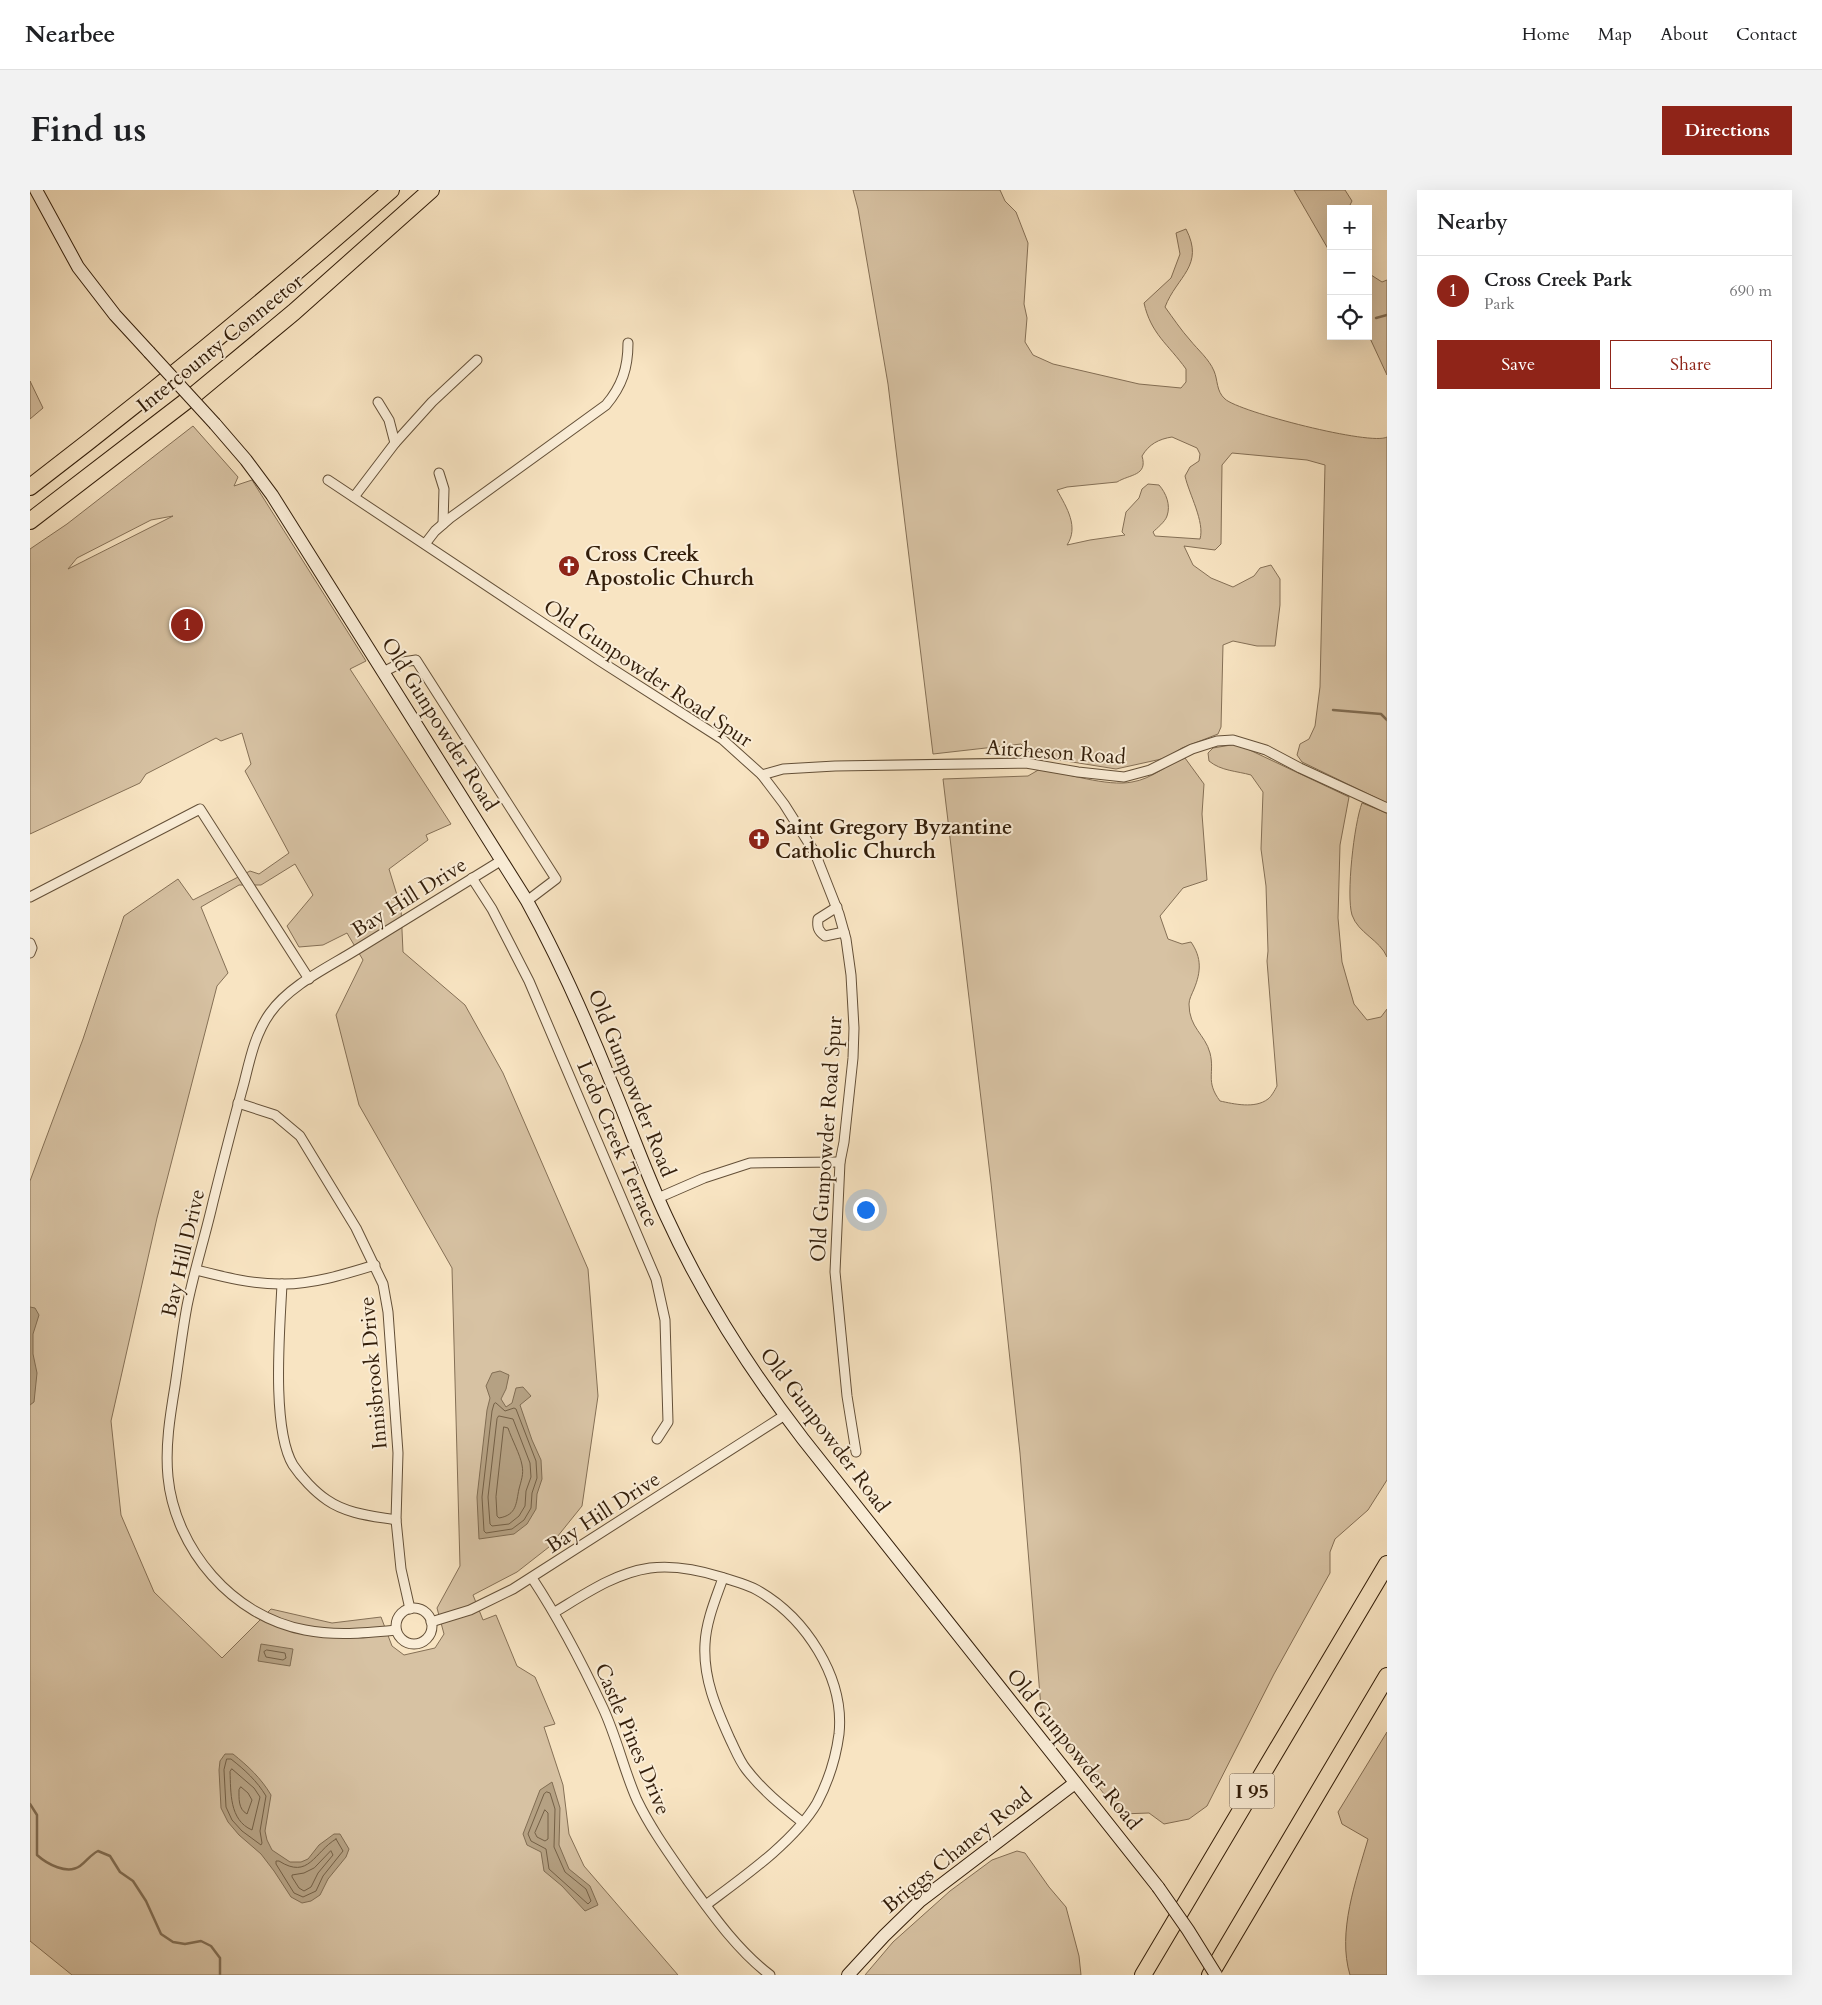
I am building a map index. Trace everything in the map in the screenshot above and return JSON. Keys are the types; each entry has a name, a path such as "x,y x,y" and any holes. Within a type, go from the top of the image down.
{"highway":[{"name":"Intercounty Connector","path":"30,487 258,306 391,190"},
{"name":"Intercounty Connector","path":"30,521 201,389 294,312 431,190"},
{"name":"I 95","path":"1143,1975 1387,1564"},
{"name":"I 95","path":"1210,1975 1387,1676"}],"main road":[{"name":"Old Gunpowder Road","path":"36,190 78,267 105,304 215,424 246,460 272,495 527,901 556,955 579,1006 658,1198 715,1309 750,1366 784,1415 1158,1887 1216,1975"},
{"name":"Briggs Chaney Road","path":"848,1975 920,1901 1075,1784"}],"street":[{"path":"425,544 443,524 606,405 622,382 628,358 628,343"},
{"path":"354,497 396,443 432,402 477,360"},
{"path":"378,402 390,420 396,443"},
{"path":"439,473 444,489 443,524"},
{"name":"Old Gunpowder Road Spur","path":"328,480 722,738 762,775 804,834 815,853 837,907 844,932 851,975 854,1028 844,1142 840,1162 835,1272 847,1396 856,1452"},
{"path":"383,672 403,662 416,660 556,879 527,901"},
{"name":"Aitcheson Road","path":"762,775 783,769 835,766 1026,763 1124,777 1150,770 1192,749 1217,741 1233,740 1266,750 1300,768 1387,808"},
{"path":"30,897 200,809 309,979"},
{"name":"Bay Hill Drive","path":"396,1630 338,1634 304,1630 278,1622 254,1610 230,1593 217,1581 196,1554 174,1509 168,1476 173,1399 182,1333 238,1103 255,1040 262,1026 279,1002 309,979 502,860"},
{"name":"Ledo Creek Terrace","path":"472,878 492,909 529,981 656,1279 665,1320 668,1422 657,1439"},
{"path":"837,907 818,918 817,926 825,936 844,932"},
{"path":"30,943 32,948 30,953"},
{"name":"Innisbrook Drive","path":"238,1103 275,1115 300,1136 356,1228 383,1284 388,1312 398,1453 396,1520 401,1569 410,1608"},
{"path":"658,1198 704,1178 750,1163 840,1162"},
{"path":"196,1270 241,1281 282,1284 325,1278 375,1265"},
{"path":"282,1284 279,1378 284,1440 293,1464 328,1501 354,1513 396,1520"},
{"name":"Bay Hill Drive","path":"431,1622 451,1617 490,1601 532,1578 784,1415"},
{"path":"555,1612 594,1588 632,1572 652,1568 703,1571 755,1589 782,1607 814,1646 829,1673 838,1704 839,1733 826,1781 816,1804 776,1850 706,1905"},
{"name":"Castle Pines Drive","path":"532,1578 555,1612 604,1708 637,1800 667,1852 706,1905 749,1957 770,1975"},
{"path":"723,1578 714,1604 705,1642 707,1677 710,1690 721,1719 745,1768 766,1792 802,1822"},
{"path":"410,1608 426,1613 431,1622 432,1628 427,1638 418,1644 402,1640 396,1630 397,1619 400,1614 410,1608"}],"shaded area":[{"path":"853,190 1000,190 1005,201 1016,212 1028,243 1024,304 1027,318 1025,342 1033,355 1053,364 1139,384 1181,388 1186,382 1186,369 1156,331 1147,314 1144,303 1171,278 1180,254 1176,233 1186,229 1191,242 1191,262 1165,307 1183,332 1209,362 1222,396 1235,405 1254,412 1306,426 1357,437 1387,437 1387,803 1302,762 1297,755 1300,744 1309,739 1315,726 1320,687 1325,465 1307,460 1232,453 1222,465 1221,544 1215,550 1184,546 1193,565 1211,578 1233,587 1254,576 1260,568 1271,565 1280,579 1280,605 1275,646 1257,646 1233,641 1223,645 1221,727 1218,734 1182,748 1166,758 1116,769 1041,757 1030,753 1021,744 933,754 888,384 858,209","holes":["1172,437 1197,448 1200,454 1199,461 1190,467 1185,476 1199,516 1200,539 1155,536 1153,532 1163,523 1167,516 1168,503 1166,495 1159,485 1148,484 1142,489 1139,498 1126,512 1122,532 1125,535 1067,545 1072,531 1072,524 1068,511 1057,490 1067,487 1117,482 1137,474 1142,467 1142,456 1151,445 1163,439"]},
{"path":"1294,190 1345,190 1352,201 1350,205 1327,205 1327,247"},
{"path":"1372,276 1382,282 1387,280 1387,375 1371,340"},
{"path":"30,381 43,408 30,419"},
{"path":"193,426 238,477 234,486 252,480 366,661 350,669 451,824 426,835 428,840 389,869 401,908 403,952 465,1005 503,1073 588,1269 598,1396 582,1506 549,1547 517,1572 473,1595 483,1620 496,1615 517,1666 535,1677 555,1724 544,1727 563,1785 569,1834 584,1866 678,1975 72,1975 30,1941 30,1181 83,1039 124,916 178,879 193,900 250,871 259,874 289,853 245,771 251,764 242,733 221,741 216,738 146,774 140,783 30,834 30,549 67,524","holes":["173,516 68,569 77,558 151,520","295,864 313,895 287,926 299,947 323,945 347,933 363,960 336,1015 359,1105 452,1268 460,1566 437,1608 444,1634 435,1648 404,1655 392,1646 381,1617 332,1623 271,1609 222,1658 154,1592 121,1515 111,1421 157,1218 217,986 228,973 201,907 239,885 261,885"]},
{"path":"1237,744 1349,797 1340,845 1338,918 1342,962 1354,1004 1367,1020 1381,1017 1387,1009 1387,1480 1368,1510 1335,1539 1330,1552 1330,1573 1274,1674 1207,1806 1189,1819 1164,1824 1149,1813 1121,1814 1042,1720 1020,1453 991,1183 943,779 1028,776 1040,769 1099,781 1122,783 1146,778 1185,758 1204,784 1202,814 1207,880 1183,888 1160,916 1168,939 1182,944 1191,942 1199,959 1199,971 1189,1004 1194,1025 1208,1046 1215,1094 1220,1101 1251,1105 1268,1099 1277,1086 1267,961 1266,886 1261,849 1263,792 1251,775 1224,769 1214,764 1209,761 1208,753 1213,748"},
{"path":"1362,803 1387,813 1387,957 1384,951 1359,927 1352,915 1350,905 1352,859 1356,827"},
{"path":"1387,1732 1387,1975 1350,1975 1346,1942 1347,1924 1354,1889 1368,1839 1342,1824 1338,1812"},
{"path":"1017,1851 1025,1853 1066,1907 1079,1956 1081,1975 865,1975 893,1942 950,1891 992,1860"}],"water":[{"path":"30,1307 35,1308 39,1315 33,1334 33,1354 37,1373 34,1402 30,1405"},
{"path":"500,1371 509,1375 506,1389 501,1399 506,1407 512,1403 516,1388 523,1387 531,1396 520,1405 541,1460 542,1479 537,1494 536,1509 527,1524 514,1534 479,1539 477,1497 490,1398 486,1386 492,1373"},
{"path":"261,1644 293,1649 290,1666 258,1661"},
{"path":"225,1754 233,1754 244,1763 259,1778 271,1795 265,1831 272,1850 290,1862 301,1862 308,1859 319,1845 334,1834 340,1834 349,1849 346,1857 328,1879 320,1895 311,1901 302,1903 291,1897 261,1854 239,1835 228,1822 221,1808 219,1770 220,1761"},
{"path":"552,1782 560,1808 559,1845 569,1869 590,1886 598,1905 585,1911 562,1886 544,1871 541,1852 527,1845 523,1834 540,1790"}],"waterway":[{"path":"1376,318 1387,315"},
{"path":"1333,710 1381,714 1387,720"},
{"path":"30,1804 37,1815 37,1855 46,1862 63,1869 80,1866 98,1851 110,1856 120,1872 133,1881 146,1901 161,1934 173,1942 185,1944 201,1941 211,1946 220,1958 220,1975"}],"place":[{"name":"Cross Creek Apostolic Church","path":"569,566"},
{"name":"Cross Creek Park","path":"187,625"},
{"name":"Saint Gregory Byzantine Catholic Church","path":"759,839"}]}
